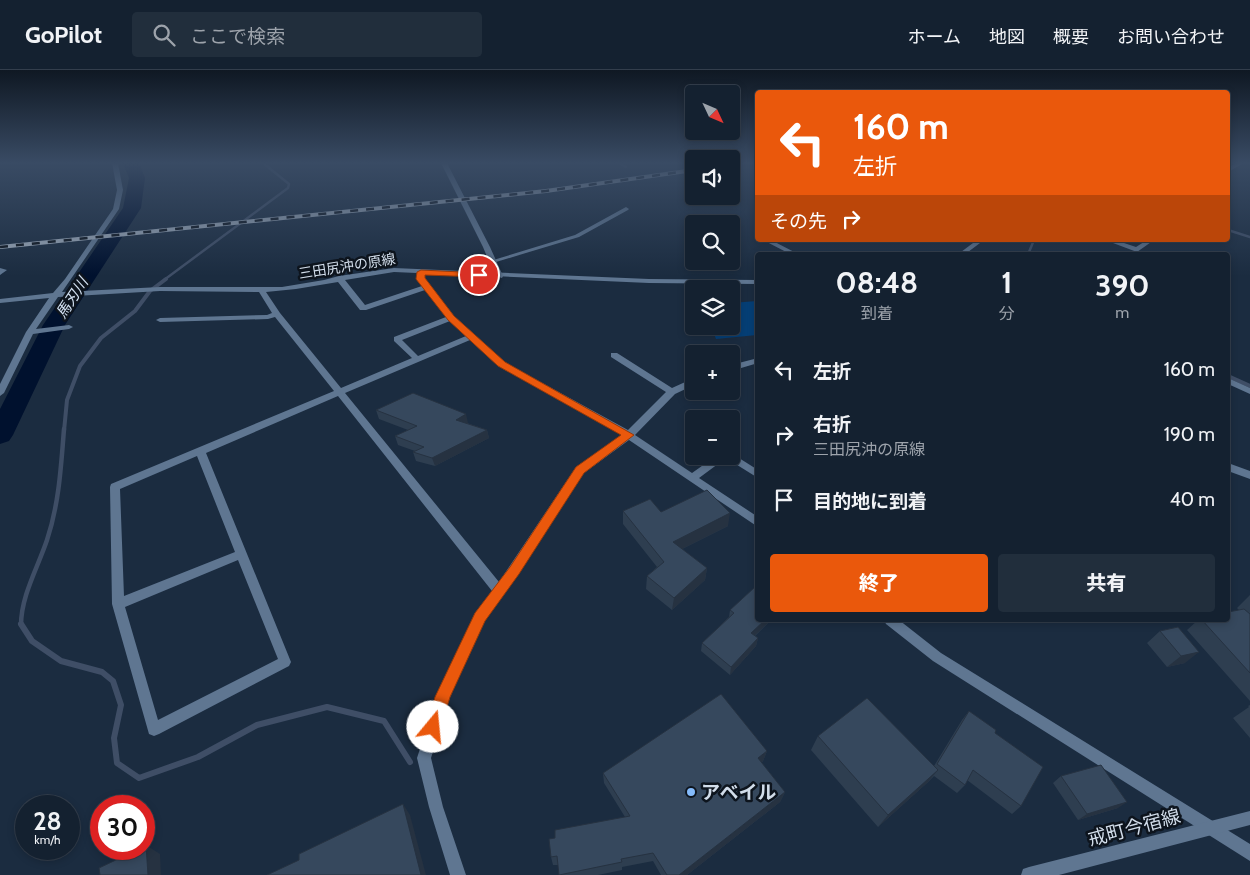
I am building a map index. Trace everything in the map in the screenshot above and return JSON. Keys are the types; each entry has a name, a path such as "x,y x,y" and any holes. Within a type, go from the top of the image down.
{"street":[{"path":"0,393 34,332 116,209 118,201"},
{"path":"461,201 494,261 499,276"},
{"path":"494,261 577,236 626,209"},
{"path":"770,242 791,252"},
{"path":"964,252 978,242"},
{"path":"1114,242 1137,250 1148,242"},
{"name":"三田尻沖の原線","path":"0,301 59,295 160,289 284,289 394,270 649,281 755,282"},
{"path":"421,272 420,279 451,318 502,364 629,435 755,521"},
{"path":"339,278 364,308 427,287"},
{"path":"261,290 277,314 499,590"},
{"path":"160,320 268,317 277,314"},
{"path":"416,359 396,339 451,318"},
{"path":"34,332 68,327"},
{"path":"200,451 285,662 154,729 118,604 115,487 416,359 470,337"},
{"path":"614,354 672,392"},
{"path":"740,365 755,361"},
{"path":"1230,382 1250,391"},
{"path":"458,875 436,807 424,758 443,697 480,617 580,470 629,435 672,392 685,386"},
{"path":"740,463 755,473"},
{"path":"692,478 710,465"},
{"path":"1230,468 1250,475"},
{"path":"118,604 242,554"},
{"path":"893,622 937,657 1250,853"},
{"name":"戒町今宿線","path":"1029,875 1250,818"}],"shaded area":[{"path":"755,301 755,335 716,339 714,335 740,335 740,302"}],"building":[{"path":"413,393 466,414 456,420 487,430 432,458 413,452 424,447 395,436 417,426 376,410"},
{"path":"707,490 730,513 673,542 707,568 674,598 647,576 664,562 623,511 650,499 661,512"},
{"path":"755,587 755,622 763,622 751,633 758,638 731,667 702,643 734,613 730,610"},
{"path":"1244,609 1250,614 1250,673 1204,622 1230,622 1230,612"},
{"path":"1178,627 1199,652 1181,656 1160,631"},
{"name":"アベイル","path":"721,694 767,751 758,758 785,792 679,875 667,875 653,853 621,859 622,862 559,875 557,856 551,857 549,839 555,838 555,830 630,816 603,773"},
{"path":"867,698 938,770 888,815 818,736"},
{"path":"969,711 996,730 995,733 1043,767 1021,806 973,770 965,785 937,764"},
{"path":"1101,765 1127,802 1087,814 1061,776"},
{"path":"403,804 421,875 267,875 299,860 299,854"},
{"path":"116,860 147,860 148,875 100,875 99,868"}],"waterway":[{"name":"馬刃川","path":"0,435 54,325 132,208 133,201"},
{"path":"164,280 271,201"},
{"path":"1230,231 1250,237"},
{"path":"1029,252 1033,242"},
{"path":"64,431 67,400 80,366 101,338 135,311 150,291 166,279"},
{"path":"1230,377 1250,386"},
{"path":"21,624 27,592 47,540 54,513 59,485 64,429"},
{"path":"21,624 32,641 61,661 102,672 113,681 121,705 114,738 117,763 139,778 198,757 257,725 327,707 384,721 410,762"}],"railway":[{"path":"0,247 453,201"}],"place":[{"name":"アベイル","path":"691,792"}],"route":[{"path":"433,727 443,697 480,617 514,570 580,470 629,435 502,364 451,318 420,279 421,272 479,275"}]}
